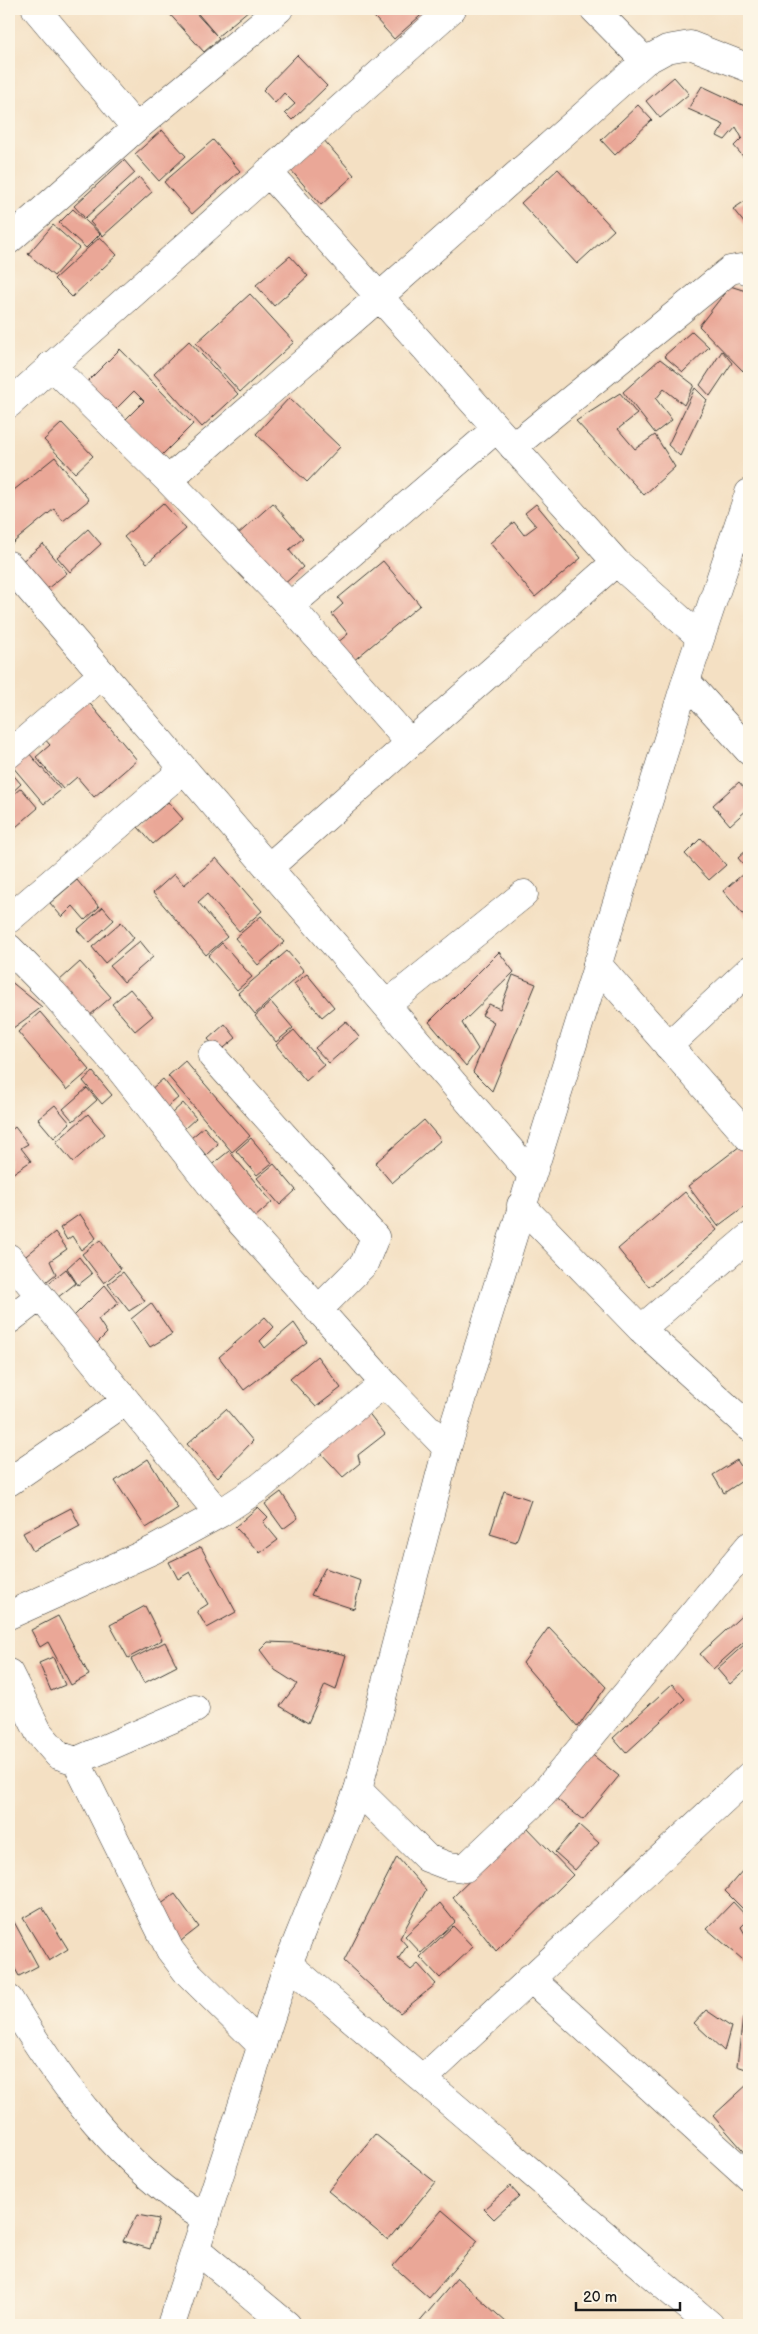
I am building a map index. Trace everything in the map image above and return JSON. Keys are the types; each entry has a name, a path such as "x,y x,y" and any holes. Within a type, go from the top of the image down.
{"street":[{"path":"36,9 136,128"},
{"path":"9,240 136,128 278,9"},
{"path":"9,404 452,9"},
{"path":"594,9 645,61"},
{"path":"168,480 379,297 645,61 667,49 690,45 749,68"},
{"path":"268,172 616,562 700,638"},
{"path":"290,606 504,438 730,270 741,268 749,271"},
{"path":"51,365 168,480 290,606 410,743"},
{"path":"171,2325 288,1964 358,1790 447,1448 521,1204 686,681 749,493"},
{"path":"268,868 616,562"},
{"path":"12,575 103,674 531,1174"},
{"path":"9,754 103,674"},
{"path":"686,681 749,751"},
{"path":"9,919 184,769"},
{"path":"386,1004 524,894"},
{"path":"9,948 54,994 120,1069 236,1217 384,1383 447,1448"},
{"path":"597,964 749,1138"},
{"path":"668,1046 749,970"},
{"path":"212,1056 374,1237 364,1264 318,1310"},
{"path":"521,1204 641,1329 749,1427"},
{"path":"641,1329 749,1237"},
{"path":"9,1258 219,1514"},
{"path":"9,1320 40,1296"},
{"path":"9,1615 153,1550 219,1514 260,1487 384,1383"},
{"path":"9,1482 126,1401"},
{"path":"358,1790 427,1858 448,1866 465,1868 542,1795 749,1546"},
{"path":"9,1673 39,1733 58,1755 76,1761 195,1709"},
{"path":"76,1761 170,1950 186,1971 262,2046"},
{"path":"423,2079 749,1776"},
{"path":"288,1964 710,2325"},
{"path":"530,1978 749,2177"},
{"path":"9,1999 98,2125 175,2200 206,2219"},
{"path":"196,2250 287,2325"}],"building":[{"path":"165,9 192,9 216,35 194,9 250,9 217,37 219,39 204,52"},
{"path":"367,9 428,9 394,39"},
{"path":"297,55 327,86 292,120 285,113 295,104 284,93 275,103 263,90"},
{"path":"674,77 689,94 660,118 646,101"},
{"path":"702,86 749,108 749,160 747,161 734,146 742,138 736,127 725,140 717,136 724,125 688,109"},
{"path":"638,105 652,120 615,155 601,140"},
{"path":"162,130 186,156 159,181 135,154"},
{"path":"323,139 354,175 321,205 290,169"},
{"path":"213,140 240,171 192,214 164,182"},
{"path":"124,160 135,173 85,218 74,206"},
{"path":"558,169 614,230 577,264 521,203"},
{"path":"139,177 152,192 103,236 90,222"},
{"path":"748,199 749,201 749,229 733,209"},
{"path":"73,209 100,234 86,248 59,223"},
{"path":"53,225 79,248 54,276 28,254"},
{"path":"100,237 117,255 72,297 54,279"},
{"path":"290,256 308,276 274,306 256,285"},
{"path":"730,286 749,292 749,359 743,371 699,326"},
{"path":"250,294 294,342 240,392 196,343"},
{"path":"692,331 709,347 683,372 664,356"},
{"path":"189,341 238,394 202,427 154,374"},
{"path":"120,349 193,424 160,457 124,421 144,401 134,391 114,411 86,383"},
{"path":"722,351 732,363 710,396 700,385"},
{"path":"660,359 694,385 684,405 664,389 656,399 672,420 655,433 623,392"},
{"path":"695,388 707,400 680,456 668,445"},
{"path":"620,393 637,414 618,429 635,449 655,435 675,467 644,495 576,421"},
{"path":"289,398 340,447 307,482 256,434"},
{"path":"62,423 93,456 75,473 44,440"},
{"path":"55,457 89,500 63,521 54,509 9,546 9,494"},
{"path":"163,503 186,529 147,563 124,537"},
{"path":"273,503 303,538 289,550 303,567 281,587 236,536"},
{"path":"536,504 581,558 535,597 490,543 514,522 524,535 536,526 525,513"},
{"path":"88,529 101,544 70,572 57,557"},
{"path":"43,544 67,573 38,596 15,567"},
{"path":"383,561 420,605 346,667 331,648 348,634 332,614 343,604 338,598"},
{"path":"86,699 137,760 94,797 77,777 63,789 36,757 50,745 43,737"},
{"path":"28,752 61,790 44,804 12,766"},
{"path":"9,770 21,784 9,795"},
{"path":"739,782 749,794 749,808 730,825 713,805"},
{"path":"21,788 38,808 9,833 9,798"},
{"path":"168,802 183,819 153,844 138,827"},
{"path":"701,838 726,865 709,880 685,854"},
{"path":"749,848 749,871 738,858"},
{"path":"216,858 262,911 239,931 207,894 198,902 227,937 206,955 153,893 174,874 184,885"},
{"path":"743,874 749,881 749,921 723,891"},
{"path":"77,880 99,907 85,920 73,906 62,917 50,903"},
{"path":"103,907 114,920 89,943 77,930"},
{"path":"261,916 284,942 258,965 235,938"},
{"path":"121,922 134,938 105,963 92,947"},
{"path":"140,941 153,957 124,982 110,966"},
{"path":"222,943 252,977 237,990 208,956"},
{"path":"287,951 304,971 255,1014 238,993"},
{"path":"499,952 514,972 462,1023 478,1049 466,1066 429,1022"},
{"path":"80,962 111,997 89,1016 59,981"},
{"path":"307,974 334,1007 322,1017 294,984"},
{"path":"513,975 536,984 492,1091 473,1072 494,1022 482,1015 489,1004 500,1009"},
{"path":"9,980 42,1007 9,1031 9,1002 12,999 9,996"},
{"path":"130,989 153,1016 135,1031 112,1004"},
{"path":"271,1002 293,1028 276,1042 255,1016"},
{"path":"40,1012 90,1070 67,1090 18,1032"},
{"path":"346,1021 359,1037 329,1063 315,1048"},
{"path":"225,1024 236,1038 219,1052 208,1039"},
{"path":"294,1030 324,1065 306,1081 276,1045"},
{"path":"185,1061 250,1136 232,1152 168,1076"},
{"path":"93,1072 112,1095 102,1104 83,1081"},
{"path":"163,1079 178,1098 166,1108 150,1090"},
{"path":"87,1088 97,1100 73,1121 63,1109"},
{"path":"183,1103 196,1118 184,1129 171,1114"},
{"path":"55,1105 70,1123 54,1138 38,1119"},
{"path":"88,1114 105,1134 73,1162 56,1142"},
{"path":"424,1120 441,1140 392,1183 375,1163"},
{"path":"15,1127 28,1144 21,1148 31,1161 9,1176 9,1132"},
{"path":"204,1127 218,1144 206,1155 191,1138"},
{"path":"251,1138 272,1163 257,1175 236,1151"},
{"path":"744,1143 749,1150 749,1203 718,1226 688,1186"},
{"path":"229,1151 272,1202 253,1219 209,1167"},
{"path":"274,1164 296,1190 280,1205 257,1178"},
{"path":"685,1192 717,1230 649,1287 618,1249"},
{"path":"80,1214 96,1238 81,1250 72,1236 67,1240 60,1228"},
{"path":"55,1232 67,1249 50,1261 56,1274 42,1285 21,1260"},
{"path":"100,1240 121,1269 104,1283 82,1254"},
{"path":"79,1257 92,1274 78,1285 67,1268"},
{"path":"66,1269 76,1283 57,1298 45,1286"},
{"path":"123,1272 145,1301 129,1311 108,1284"},
{"path":"105,1285 119,1303 98,1319 107,1333 95,1345 73,1317"},
{"path":"151,1303 172,1334 150,1347 131,1319"},
{"path":"265,1317 274,1327 260,1341 265,1348 294,1323 307,1342 244,1390 219,1357"},
{"path":"317,1356 341,1388 316,1407 290,1379"},
{"path":"226,1409 253,1441 217,1478 187,1444"},
{"path":"367,1411 385,1434 358,1455 360,1463 343,1477 320,1452"},
{"path":"148,1459 178,1508 146,1528 115,1481"},
{"path":"737,1460 748,1477 724,1493 713,1475"},
{"path":"504,1491 531,1500 516,1542 490,1534"},
{"path":"281,1492 298,1518 283,1529 265,1504"},
{"path":"258,1507 268,1517 263,1522 278,1540 260,1553 235,1527"},
{"path":"71,1508 80,1526 33,1551 23,1533"},
{"path":"201,1547 236,1612 207,1628 197,1611 208,1604 190,1572 178,1579 169,1562"},
{"path":"325,1568 361,1581 354,1609 311,1595"},
{"path":"145,1606 162,1640 128,1658 110,1625"},
{"path":"749,1609 749,1637 713,1669 700,1654"},
{"path":"58,1616 89,1675 71,1685 48,1642 40,1647 31,1630"},
{"path":"549,1627 606,1687 578,1727 523,1663"},
{"path":"165,1642 177,1666 144,1683 131,1659"},
{"path":"268,1642 293,1643 346,1655 336,1690 325,1685 308,1723 280,1706 297,1684 275,1670 260,1650"},
{"path":"745,1644 749,1648 749,1667 730,1684 717,1669"},
{"path":"53,1657 65,1685 51,1691 39,1663"},
{"path":"672,1684 685,1699 626,1753 613,1738"},
{"path":"590,1753 619,1776 583,1820 554,1797"},
{"path":"579,1825 599,1843 575,1870 555,1852"},
{"path":"526,1826 573,1875 496,1951 453,1897"},
{"path":"397,1857 426,1890 400,1938 407,1946 398,1959 411,1970 418,1964 436,1984 400,2013 344,1961"},
{"path":"749,1863 749,1888 746,1891 749,1895 749,1915 725,1891"},
{"path":"175,1894 199,1927 177,1944 153,1910"},
{"path":"733,1902 749,1919 741,1927 749,1941 745,1945 749,1949 749,1965 707,1929"},
{"path":"440,1903 455,1922 421,1953 405,1936"},
{"path":"42,1907 68,1949 49,1961 23,1918"},
{"path":"13,1920 38,1966 19,1976 9,1958 9,1922"},
{"path":"453,1926 473,1947 440,1978 420,1957"},
{"path":"706,2010 731,2027 724,2051 694,2023"},
{"path":"749,2016 749,2070 737,2066 743,2017"},
{"path":"749,2083 749,2157 713,2116"},
{"path":"375,2134 435,2182 388,2240 328,2191"},
{"path":"510,2186 519,2196 494,2219 484,2209"},
{"path":"442,2210 478,2241 429,2298 393,2266"},
{"path":"137,2215 159,2219 150,2249 123,2241"},
{"path":"457,2278 507,2323 504,2325 417,2325"}]}
